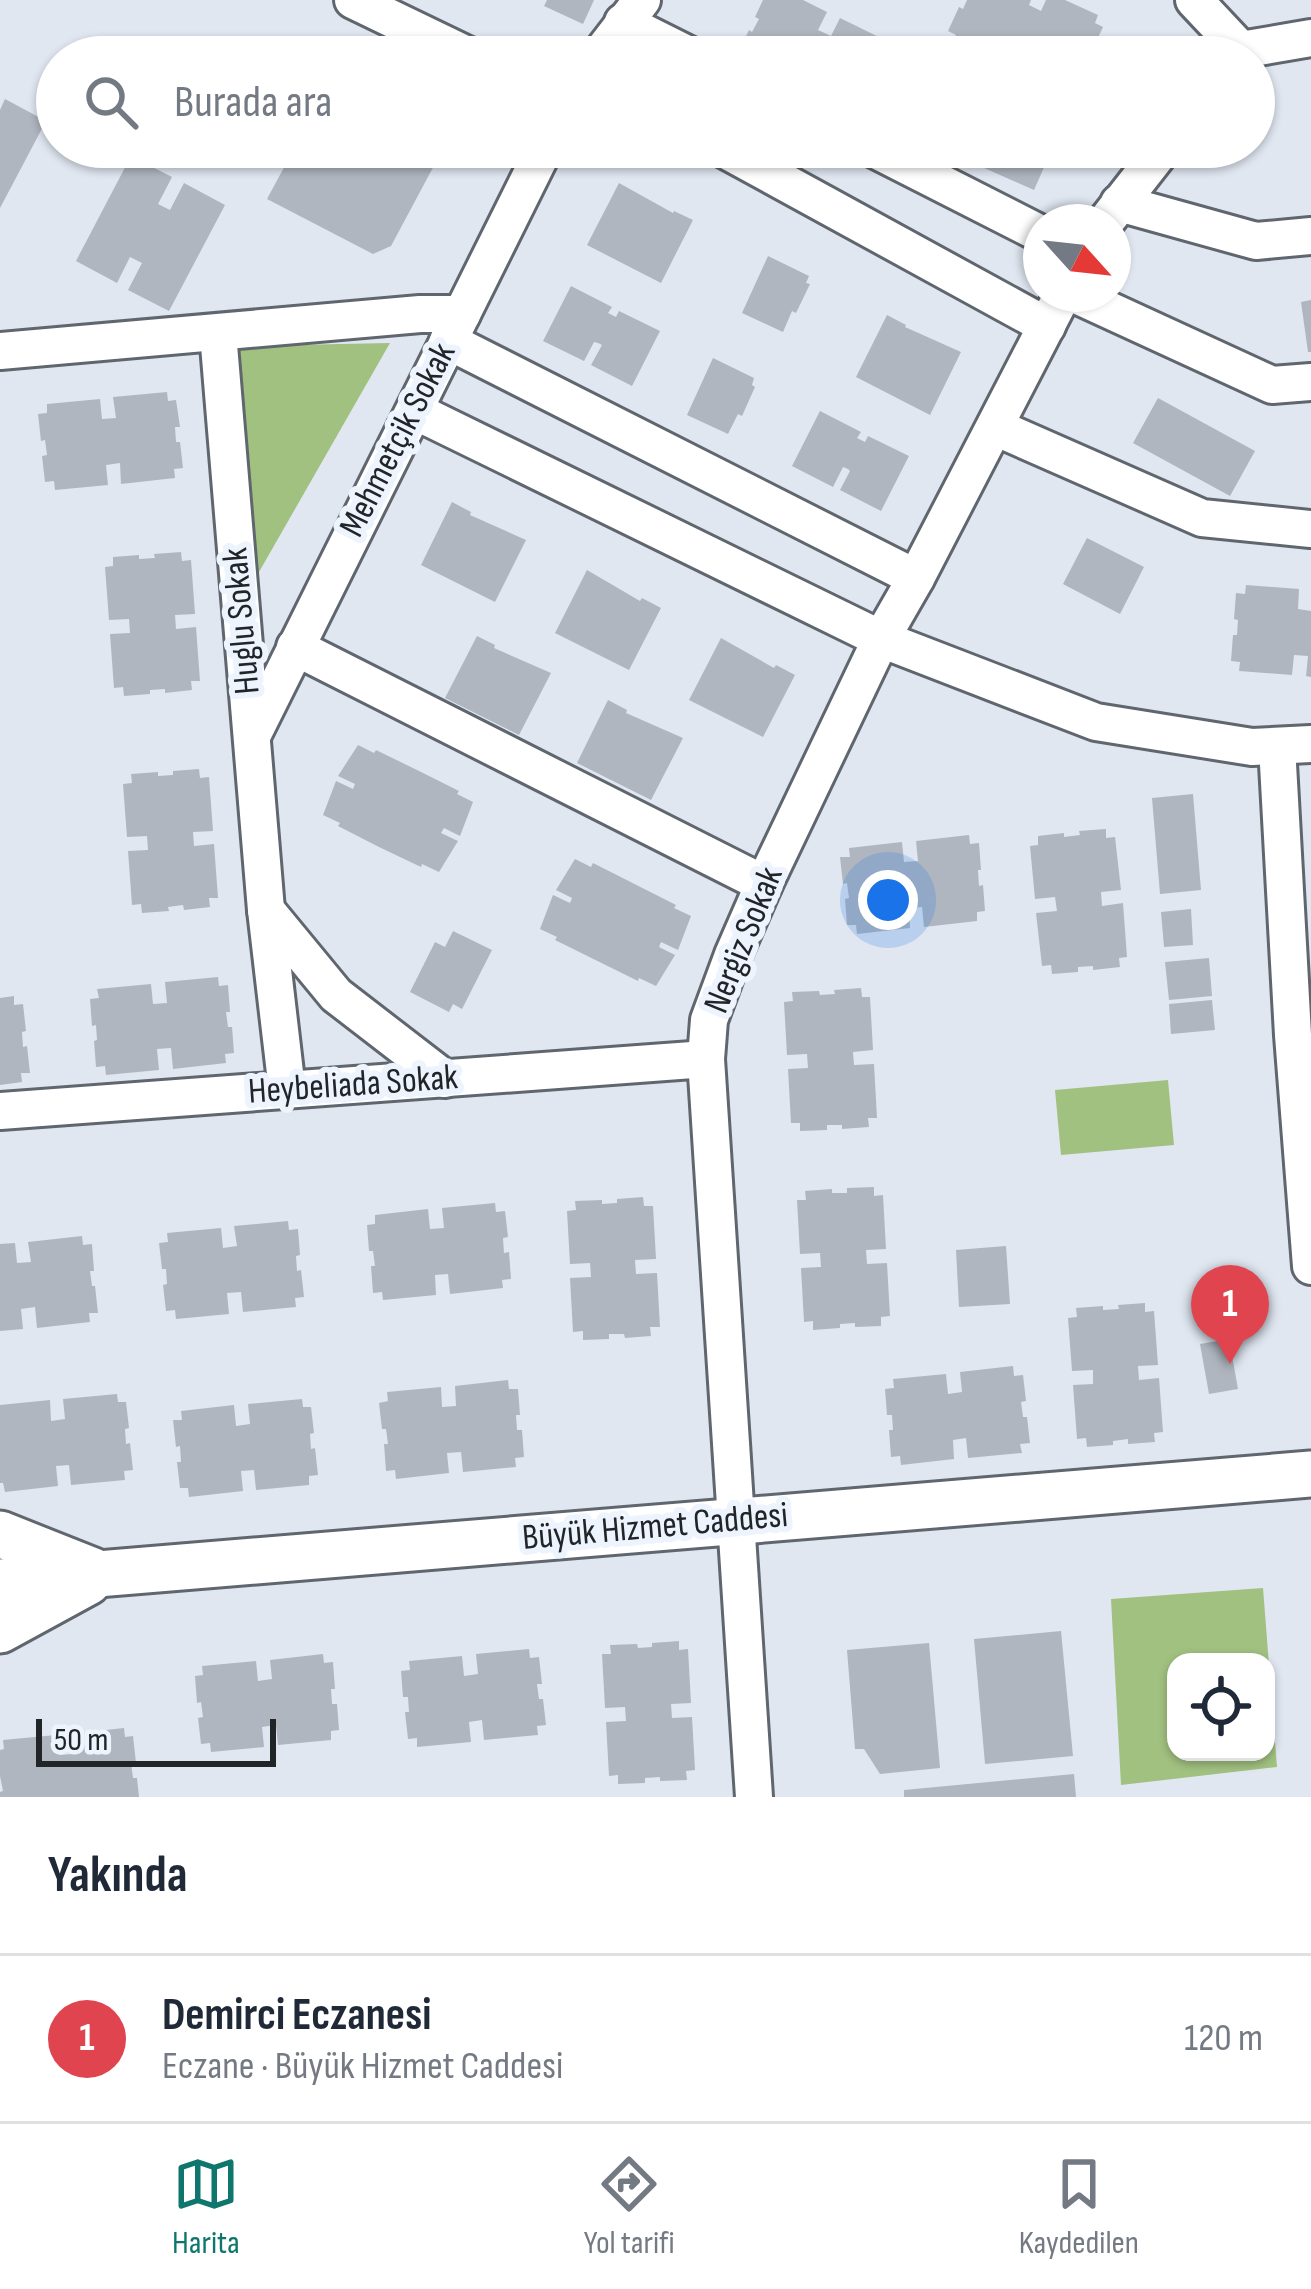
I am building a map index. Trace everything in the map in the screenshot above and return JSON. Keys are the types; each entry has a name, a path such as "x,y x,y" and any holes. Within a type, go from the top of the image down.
{"street":[{"path":"353,0 428,36"},
{"path":"1194,0 1223,36"},
{"path":"614,36 632,11 665,36"},
{"path":"1275,46 1311,38"},
{"name":"Mehmetçik Sokak","path":"253,734 534,168"},
{"path":"763,168 1023,294"},
{"path":"911,168 1023,225"},
{"path":"1120,204 1148,168"},
{"path":"1131,217 1256,241 1311,236"},
{"name":"Nergiz Sokak","path":"754,1797 706,1059 709,1019 764,884 881,638 1054,312"},
{"path":"1113,312 1272,385 1311,382"},
{"path":"0,351 420,314 455,327 916,578"},
{"name":"Huglu Sokak","path":"218,332 266,910 287,1090"},
{"path":"415,411 881,638 1096,722 1252,748 1294,745 1311,1266"},
{"path":"994,427 1202,518 1311,529"},
{"path":"295,647 764,884"},
{"path":"266,910 336,995 445,1078"},
{"name":"Heybeliada Sokak","path":"0,1111 706,1059"},
{"name":"Büyük Hizmet Caddesi","path":"0,1582 1311,1474"},
{"path":"0,1534 101,1574"},
{"path":"0,1630 101,1574"}],"green space":[{"path":"390,343 255,579 235,346"},
{"path":"1168,1080 1174,1145 1061,1155 1055,1090"},
{"path":"1263,1588 1268,1653 1167,1653 1167,1761 1275,1761 1275,1741 1277,1767 1121,1785 1111,1599"}],"building":[{"path":"547,0 594,0 583,24 544,6"},
{"path":"763,0 803,0 827,12 818,30 831,36 746,36 759,19 755,17"},
{"path":"967,0 1031,0 1029,5 1041,11 1046,0 1065,0 1098,15 1095,23 1103,27 1099,36 956,36 948,31 959,7 963,9"},
{"path":"840,18 877,36 831,36"},
{"path":"5,99 36,116 36,140 0,208 0,110"},
{"path":"125,168 154,168 172,177 158,204 170,210 184,183 225,205 169,311 128,290 142,263 130,257 117,283 76,261"},
{"path":"284,168 433,168 391,246 373,254 267,199"},
{"path":"984,168 1044,168 1034,190"},
{"path":"619,183 693,220 661,283 587,245"},
{"path":"768,256 809,276 806,283 810,284 783,332 742,313"},
{"path":"571,286 612,307 608,313 616,317 619,311 660,331 632,386 591,365 602,345 594,342 584,361 543,341"},
{"path":"1311,300 1311,352 1308,352 1301,302"},
{"path":"887,315 961,352 930,415 856,377"},
{"path":"713,358 754,378 755,387 742,416 738,414 728,434 687,415"},
{"path":"167,392 168,401 176,400 180,427 175,427 176,442 180,442 183,468 174,469 175,478 121,484 120,463 106,465 108,485 55,490 54,481 45,482 42,456 47,455 38,414 47,413 47,404 100,399 102,419 116,418 113,397"},
{"path":"1158,398 1255,451 1230,496 1133,443"},
{"path":"820,411 861,432 857,438 865,442 868,436 909,456 881,511 840,490 848,469 843,467 833,487 792,466"},
{"path":"452,502 526,540 495,602 421,565"},
{"path":"1087,538 1144,567 1120,614 1063,584"},
{"path":"181,552 182,561 191,560 195,614 175,615 176,629 196,627 200,681 191,681 192,690 150,690 150,694 124,696 123,687 114,688 110,634 130,633 129,619 109,620 105,567 113,566 113,557 155,558 154,554"},
{"path":"587,570 661,608 629,670 555,633"},
{"path":"1246,585 1299,589 1298,609 1311,611 1311,677 1306,676 1308,656 1294,655 1292,675 1239,671 1240,662 1231,661 1233,635 1237,635 1236,593 1245,594"},
{"path":"477,636 551,673 519,735 445,698"},
{"path":"721,638 795,675 763,737 689,700"},
{"path":"608,700 683,738 651,800 577,763"},
{"path":"358,745 417,770 473,802 460,836 444,828 441,833 458,841 439,872 379,847 323,815 336,781 353,789 355,784 338,776"},
{"path":"199,769 200,778 209,777 213,831 193,832 194,846 214,844 218,898 209,898 210,907 184,910 183,905 142,913 141,904 132,905 128,851 148,850 147,836 127,837 123,784 132,783 131,774 173,775 173,771"},
{"path":"1193,794 1201,890 1160,894 1152,798"},
{"path":"1106,829 1106,838 1115,837 1121,890 1101,892 1102,906 1123,903 1127,957 1119,958 1120,967 1078,967 1078,972 1052,974 1051,965 1042,966 1036,913 1057,911 1055,897 1035,899 1030,846 1038,845 1038,836 1064,833 1064,837"},
{"path":"969,835 970,844 979,843 979,886 983,885 985,911 977,912 977,921 924,927 922,907 909,908 910,928 857,934 856,925 847,925 845,899 849,898 840,857 850,857 849,848 902,842 904,862 918,861 916,841"},
{"path":"575,859 591,867 593,863 691,916 678,950 661,942 659,947 675,955 656,986 540,929 553,895 570,903 572,898 556,890"},
{"path":"1191,909 1193,945 1164,947 1161,912"},
{"path":"453,931 492,950 462,1009 453,1004 449,1012 410,992 435,942 445,947"},
{"path":"1209,958 1212,996 1169,1000 1165,962"},
{"path":"218,977 219,986 228,985 230,1012 226,1012 228,1027 232,1027 234,1053 225,1054 226,1063 173,1069 171,1048 157,1049 159,1070 106,1075 105,1066 96,1067 96,1025 92,1026 90,999 99,998 97,989 151,984 153,1004 167,1003 165,982"},
{"path":"861,988 862,997 870,997 873,1050 853,1052 854,1065 874,1064 877,1118 868,1118 869,1127 827,1125 827,1130 800,1131 800,1123 791,1123 788,1069 808,1068 807,1054 787,1055 784,1002 793,1001 792,992 819,991 820,995"},
{"path":"14,996 14,1005 23,1004 23,1047 27,1046 30,1073 21,1073 22,1082 0,1085 0,998"},
{"path":"1212,1000 1215,1030 1171,1034 1169,1004"},
{"path":"874,1187 874,1196 883,1195 886,1249 866,1250 867,1264 887,1263 890,1316 881,1317 881,1326 855,1327 855,1323 813,1330 813,1321 804,1322 801,1268 821,1267 820,1253 800,1254 797,1200 806,1200 805,1191 847,1193 847,1188"},
{"path":"643,1197 644,1206 653,1206 656,1259 635,1260 636,1274 657,1273 660,1327 650,1327 651,1336 609,1334 609,1339 583,1340 583,1331 573,1332 570,1278 591,1277 590,1263 570,1264 567,1211 576,1210 575,1201 602,1200 602,1204"},
{"path":"495,1203 496,1212 505,1211 508,1237 503,1238 504,1253 509,1252 511,1279 502,1280 503,1288 450,1294 448,1274 435,1275 436,1295 383,1300 382,1292 373,1293 371,1266 375,1266 367,1225 375,1224 375,1215 428,1209 430,1229 444,1228 442,1208"},
{"path":"288,1221 289,1230 298,1229 297,1271 301,1270 304,1297 295,1298 296,1307 243,1312 241,1292 227,1293 229,1314 176,1319 175,1310 166,1311 166,1269 162,1269 159,1243 168,1242 167,1233 221,1228 223,1248 237,1246 234,1226"},
{"path":"82,1236 83,1245 92,1244 94,1271 90,1271 98,1313 89,1313 90,1322 37,1328 35,1307 21,1309 23,1329 0,1331 0,1244 15,1243 17,1263 31,1262 28,1242"},
{"path":"1006,1246 1010,1304 959,1307 956,1250"},
{"path":"1145,1303 1145,1312 1154,1311 1158,1365 1138,1366 1139,1380 1159,1378 1163,1432 1154,1433 1155,1442 1128,1444 1128,1439 1087,1447 1086,1438 1077,1439 1073,1385 1093,1384 1093,1370 1072,1371 1068,1318 1077,1317 1076,1308 1119,1309 1118,1305"},
{"path":"1229,1339 1238,1389 1209,1394 1200,1344"},
{"path":"1013,1366 1014,1376 1023,1375 1026,1401 1021,1402 1030,1443 1020,1444 1022,1453 968,1458 966,1438 953,1440 954,1459 901,1465 900,1456 891,1457 892,1415 887,1415 885,1389 894,1388 893,1379 946,1374 948,1394 962,1392 960,1372"},
{"path":"508,1380 509,1389 518,1389 517,1430 522,1430 524,1457 515,1458 516,1467 463,1472 461,1452 447,1453 449,1473 396,1479 395,1470 386,1471 384,1444 388,1444 379,1403 388,1401 387,1392 441,1387 442,1407 456,1406 455,1386"},
{"path":"117,1394 118,1402 126,1402 126,1444 130,1443 133,1470 124,1471 125,1480 71,1485 69,1465 56,1466 58,1486 5,1492 0,1483 0,1405 50,1400 51,1421 65,1419 63,1399"},
{"path":"302,1399 303,1407 311,1407 311,1449 315,1448 318,1475 309,1476 309,1485 256,1490 254,1470 241,1471 243,1491 189,1497 188,1488 180,1488 180,1446 176,1447 173,1420 182,1420 181,1411 234,1405 236,1426 250,1424 248,1404"},
{"path":"1061,1631 1073,1756 985,1764 974,1639"},
{"path":"679,1641 679,1650 688,1649 691,1703 671,1704 672,1718 692,1717 695,1770 686,1771 687,1780 660,1781 660,1777 618,1784 618,1775 609,1776 606,1722 626,1721 625,1707 605,1708 602,1654 611,1654 610,1645 637,1644 638,1648"},
{"path":"929,1643 940,1768 880,1774 864,1749 855,1749 847,1650"},
{"path":"529,1649 530,1658 539,1657 542,1684 537,1684 546,1725 537,1726 538,1735 484,1740 482,1720 469,1722 471,1742 417,1747 417,1738 408,1739 408,1697 403,1697 401,1671 410,1670 409,1661 462,1656 464,1676 478,1674 476,1654"},
{"path":"323,1654 324,1663 333,1662 332,1704 337,1704 339,1730 331,1731 331,1740 278,1745 276,1725 262,1727 264,1747 211,1752 210,1743 201,1744 198,1718 203,1717 195,1676 203,1675 202,1666 256,1661 258,1681 272,1679 270,1660"},
{"path":"124,1728 125,1737 133,1736 136,1763 131,1763 139,1797 0,1797 3,1740 56,1735 59,1755 73,1754 70,1734"},
{"path":"1074,1774 1076,1797 904,1797 904,1790"}],"place":[{"name":"Demirci Eczanesi","path":"1230,1364"}]}
